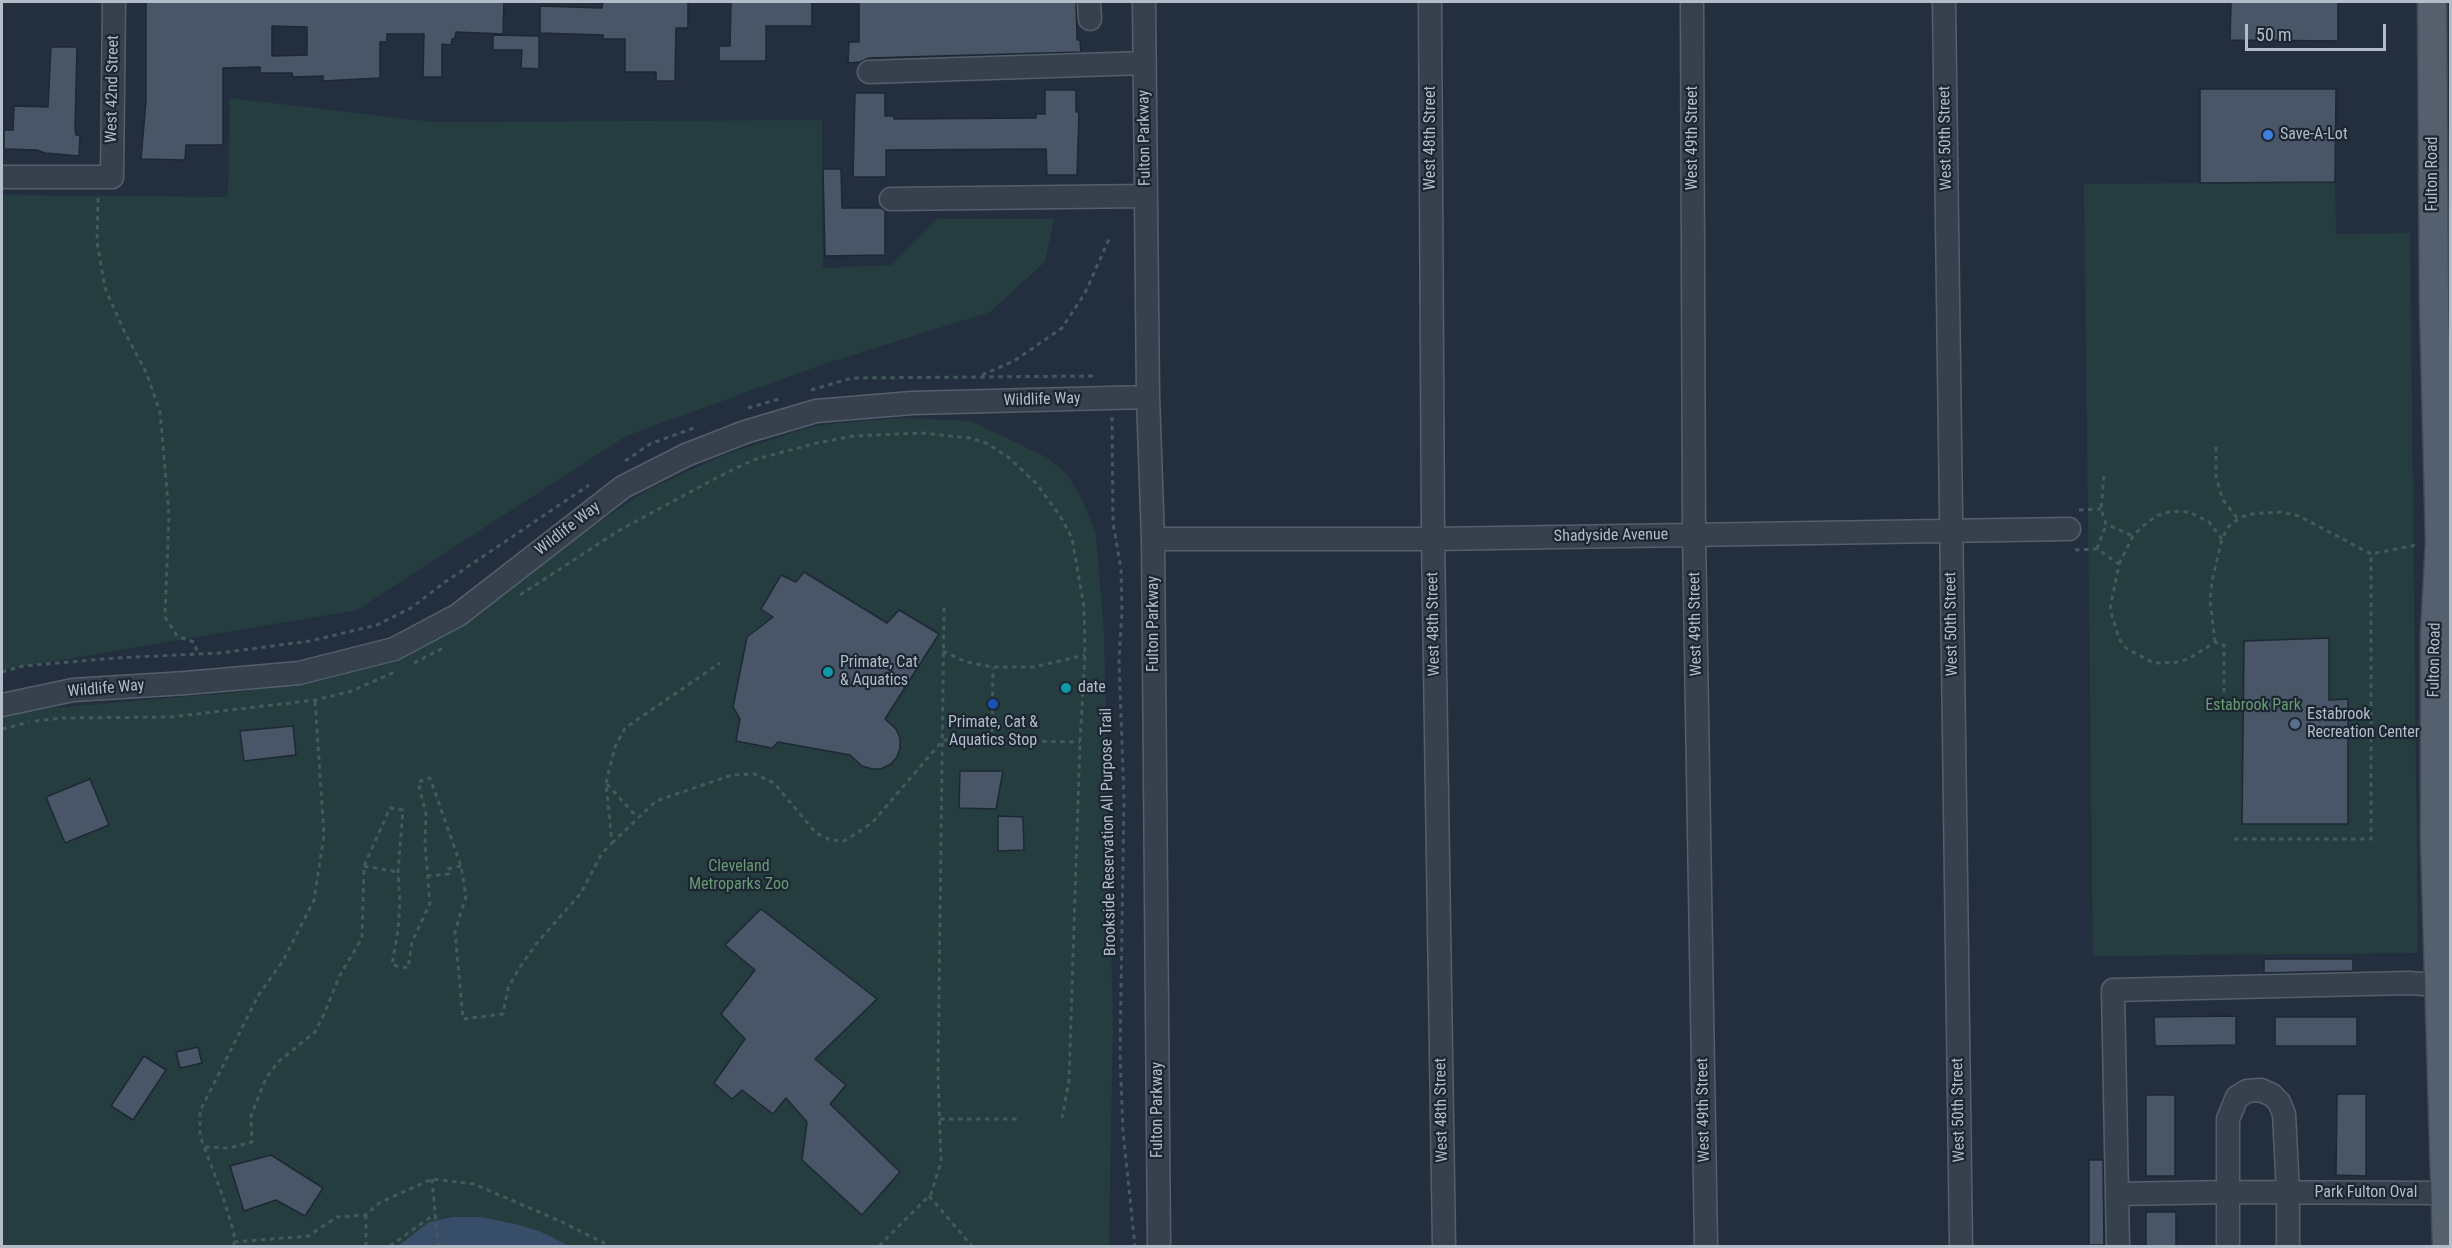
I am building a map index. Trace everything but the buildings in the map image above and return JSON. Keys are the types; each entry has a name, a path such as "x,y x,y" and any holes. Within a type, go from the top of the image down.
{"main road":[{"name":"Fulton Road","path":"2432,2 2434,308 2440,542 2435,634 2435,840 2447,1246"}],"street":[{"name":"West 42nd Street","path":"105,184 114,2"},
{"name":"Fulton Parkway","path":"1144,2 1148,397 1153,539 1159,1246"},
{"name":"West 48th Street","path":"1430,2 1433,539 1444,1246"},
{"name":"West 49th Street","path":"1692,2 1694,534 1706,1246"},
{"name":"West 50th Street","path":"1944,2 1961,1246"},
{"path":"869,72 1144,63"},
{"path":"2,177 105,184"},
{"path":"891,199 1146,196"},
{"name":"Wildlife Way","path":"2,705 73,690 299,673 394,649 458,615 623,487 686,455 745,432 816,411 912,403 1148,397"},
{"name":"Shadyside Avenue","path":"1153,539 1433,539 1951,529 2075,529"},
{"path":"2118,1246 2113,990 2396,983 2440,985"},
{"path":"2228,1246 2228,1119 2237,1097 2247,1091 2261,1090 2272,1095 2279,1102 2284,1114 2288,1246"},
{"name":"Park Fulton Oval","path":"2118,1194 2445,1193"}],"path":[{"path":"105,184 97,242 105,288 146,372 159,412 169,514 165,617 177,636 194,642 198,654"},
{"path":"979,376 1014,362 1062,328 1085,293 1108,239"},
{"name":"Brookside Reservation All Purpose Trail","path":"1112,417 1113,523 1120,569 1122,611 1119,660 1124,800 1120,1054 1123,1132 1135,1246"},
{"path":"518,597 618,531 753,460 817,442 853,436 922,433 953,435 986,443 1008,457 1036,483 1060,516 1072,538 1084,607 1085,655 1069,1081 1062,1118"},
{"path":"2216,447 2216,477 2223,500 2238,519"},
{"path":"2097,549 2106,524 2102,509 2104,476"},
{"path":"2102,509 2075,529 2097,549 2119,564"},
{"path":"2215,642 2190,658 2179,662 2154,663 2127,649 2119,639 2110,609 2119,564 2133,536 2156,516 2172,511 2189,512 2209,522 2222,539"},
{"path":"2215,642 2210,600 2213,573 2222,539 2229,526 2238,519 2249,514 2263,512 2290,514 2372,554 2424,543"},
{"path":"2106,524 2133,536"},
{"path":"2234,838 2371,839 2372,554"},
{"path":"879,1246 929,1196 941,1162 938,1075 944,608"},
{"path":"414,664 434,655 453,642"},
{"path":"2215,642 2224,645 2224,705"},
{"path":"943,651 966,662 993,667 1034,667 1085,655"},
{"path":"612,843 606,783 615,747 625,728 720,663"},
{"path":"992,741 993,667"},
{"path":"2,729 62,717 171,717 315,700 352,691 403,668"},
{"path":"315,700 324,835 314,900 283,961 258,996 200,1111 200,1136 225,1203 234,1233 234,1244 308,1236 337,1217 366,1215 379,1203 432,1179 474,1184 562,1222 610,1246"},
{"path":"943,740 1080,742"},
{"path":"205,1147 229,1148 252,1142 251,1116 266,1078 278,1062 315,1032 340,975 362,938 364,866 390,808 403,810 398,872 400,902 392,965 408,968 412,942 430,903 426,814 418,782 430,778 461,866 466,896 455,932 463,1019 502,1014 508,988 536,944 581,893 603,854 612,843 656,801 732,775 754,774 774,783 816,833 830,840 844,841 872,823 943,740"},
{"path":"606,783 637,817"},
{"path":"364,866 398,872"},
{"path":"428,876 448,874 448,869 461,866"},
{"path":"940,1119 1019,1119"},
{"path":"432,1179 438,1246"},
{"path":"929,1196 972,1246"},
{"path":"390,1246 435,1214"},
{"path":"366,1215 366,1246"}],"green space":[{"path":"230,98 433,122 822,120 823,268 892,265 938,219 1054,219 1045,262 990,312 824,364 626,436 357,610 2,670 2,195 228,197"},
{"name":"Estabrook Park","path":"2335,182 2336,234 2410,233 2418,953 2093,956 2084,184"},
{"name":"Cleveland Metroparks Zoo","path":"902,418 971,421 1046,457 1068,475 1084,504 1096,535 1104,633 1113,1023 1109,1246 2,1246 2,716 52,708 238,692 301,683 364,669 393,658 649,489 724,455 811,427"}],"water":[{"path":"453,1217 481,1217 515,1224 539,1231 569,1246 398,1246 429,1222"}],"place":[{"name":"Save-A-Lot","path":"2268,135"},
{"name":"Primate, Cat & Aquatics","path":"828,672"},
{"name":"date","path":"1066,688"},
{"name":"Primate, Cat & Aquatics Stop","path":"993,704"},
{"name":"Estabrook Recreation Center","path":"2295,724"}]}
